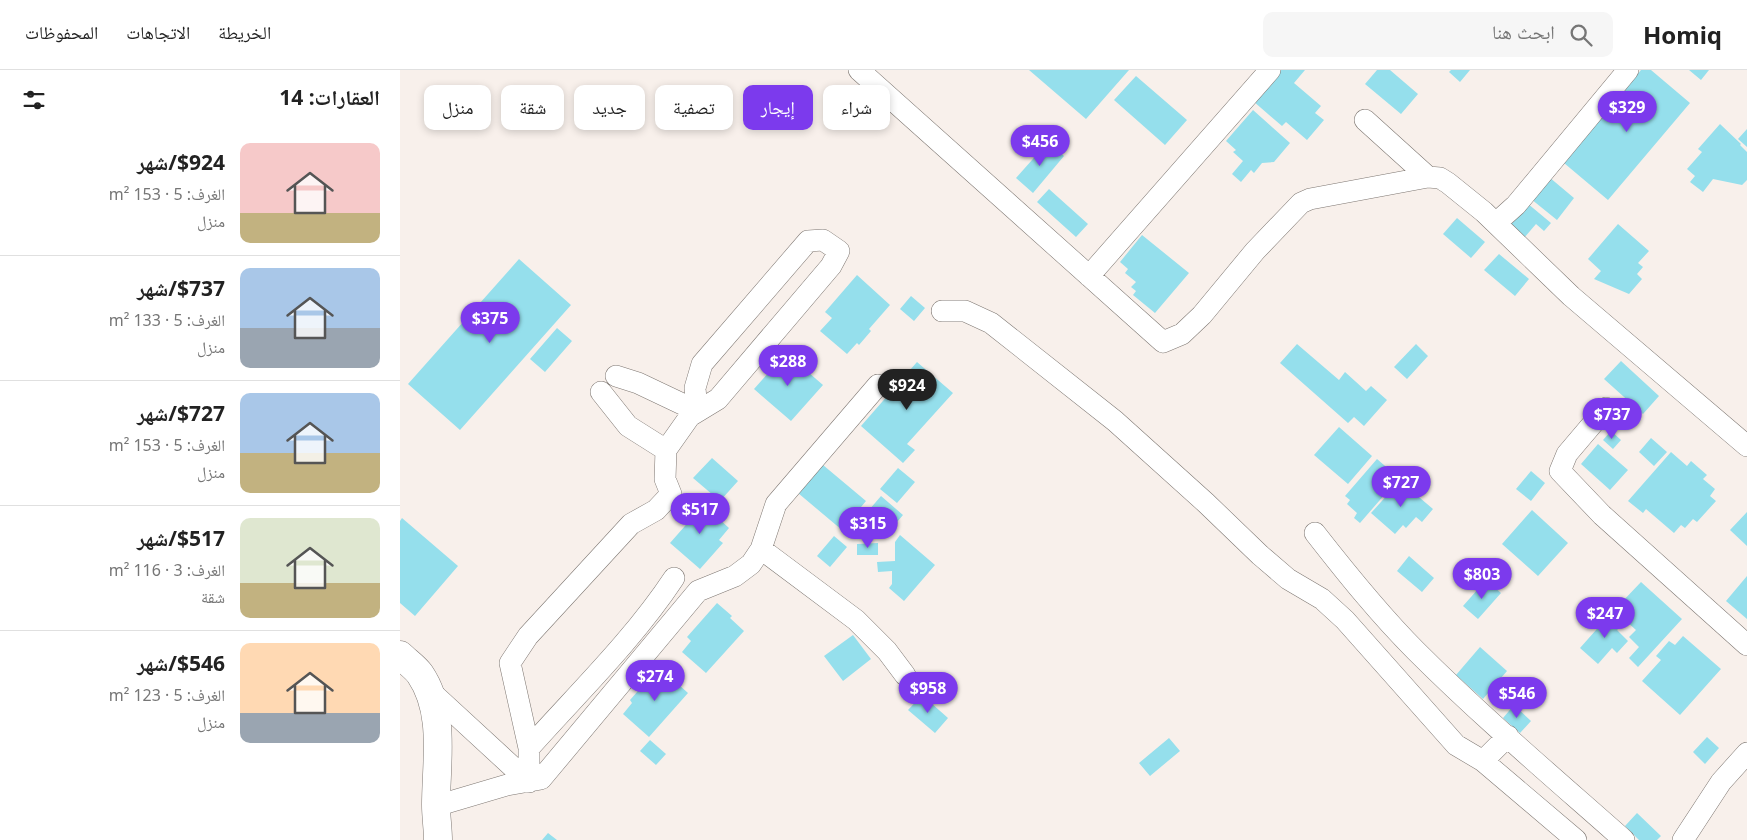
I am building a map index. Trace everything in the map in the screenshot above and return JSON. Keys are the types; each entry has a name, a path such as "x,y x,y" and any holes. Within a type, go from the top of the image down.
{"main road":[{"path":"400,655 419,673 428,689 437,716 438,766 436,806 438,840"}],"street":[{"path":"859,70 1163,342 1182,334 1202,315 1255,251 1301,203 1310,199 1428,177 1440,178 1496,224 1570,296 1747,446"},
{"path":"1089,276 1270,70"},
{"path":"1496,224 1516,204 1628,70"},
{"path":"1365,120 1428,177"},
{"path":"529,782 529,748 510,663 528,636 631,524 656,510 671,494 665,479 666,450 690,416 718,399 831,266 839,251 823,240 808,241 702,364 695,388 697,411"},
{"path":"777,276 781,288 795,308"},
{"path":"942,311 965,311 991,323 1122,427 1206,503 1260,556 1288,579 1322,599 1345,620 1456,745 1483,761 1576,840"},
{"path":"616,376 638,383 697,411"},
{"path":"436,806 507,785 541,780 698,591 735,576 751,564 761,549 776,504 878,385"},
{"path":"601,392 628,426 666,450"},
{"path":"1606,408 1567,454 1560,472 1602,515 1747,645"},
{"path":"1315,533 1359,589 1460,694 1624,840"},
{"path":"761,549 856,620 887,651 905,675"},
{"path":"529,748 634,632 654,608 674,578"},
{"path":"1364,641 1386,618"},
{"path":"428,689 529,782"},
{"path":"1483,761 1508,736"},
{"path":"1684,840 1721,782 1747,753"}],"building":[{"path":"1029,70 1129,70 1086,119"},
{"path":"1281,70 1305,70 1294,83 1321,106 1315,113 1324,120 1307,140 1286,122 1282,126 1253,101"},
{"path":"1377,70 1390,70 1418,94 1401,114 1365,84"},
{"path":"1451,70 1470,70 1460,82 1449,72"},
{"path":"1641,70 1651,70 1690,103 1608,200 1564,163"},
{"path":"1689,70 1709,70 1701,80"},
{"path":"1136,76 1187,120 1165,145 1114,100"},
{"path":"1253,110 1290,143 1274,162 1262,163 1254,173 1251,170 1241,182 1232,174 1243,161 1233,152 1236,150 1226,141"},
{"path":"1720,124 1747,152 1747,180 1742,185 1713,179 1703,192 1690,182 1695,176 1687,169 1702,152 1698,149"},
{"path":"1747,129 1747,147 1738,139"},
{"path":"1048,142 1064,156 1033,193 1016,178"},
{"path":"1549,177 1574,198 1557,220 1531,199"},
{"path":"1049,189 1088,224 1076,237 1037,202"},
{"path":"1527,203 1551,223 1544,231 1536,224 1524,238 1508,225"},
{"path":"1457,218 1485,242 1471,258 1443,234"},
{"path":"1618,224 1649,251 1638,263 1643,267 1637,274 1642,279 1629,294 1594,279 1601,271 1588,259"},
{"path":"1142,235 1189,273 1155,313 1133,295 1136,291 1131,287 1136,282 1125,273 1128,269 1120,262"},
{"path":"1499,254 1529,279 1515,296 1484,270"},
{"path":"519,259 571,305 460,430 408,384"},
{"path":"857,275 890,305 869,329 871,331 859,345 857,343 847,354 820,331 832,318 825,312"},
{"path":"911,296 925,308 914,321 900,309"},
{"path":"557,328 572,341 545,372 530,359"},
{"path":"1297,344 1339,380 1345,372 1366,391 1371,386 1387,400 1364,426 1354,417 1348,423 1280,363"},
{"path":"1416,344 1428,356 1407,379 1394,367"},
{"path":"786,353 823,385 791,421 754,389"},
{"path":"1621,361 1659,396 1643,414 1604,379"},
{"path":"917,362 953,393 907,444 915,450 903,463 861,426"},
{"path":"1339,427 1372,456 1348,484 1314,455"},
{"path":"1611,431 1621,440 1613,449 1603,440"},
{"path":"1651,438 1667,452 1654,466 1639,452"},
{"path":"1598,444 1628,470 1610,490 1581,464"},
{"path":"1671,452 1687,466 1691,461 1707,475 1703,479 1715,489 1710,496 1716,501 1697,522 1693,519 1685,528 1681,525 1674,533 1646,509 1643,513 1628,501"},
{"path":"712,458 738,481 720,501 693,478"},
{"path":"1377,459 1399,478 1360,523 1354,518 1357,513 1347,504 1350,500 1345,496"},
{"path":"823,465 866,501 842,530 798,493"},
{"path":"898,468 915,482 897,503 880,489"},
{"path":"1531,471 1545,483 1531,501 1516,489"},
{"path":"1400,481 1433,509 1422,522 1416,517 1406,528 1403,525 1395,534 1371,513"},
{"path":"881,496 903,515 892,528 869,510"},
{"path":"698,500 729,528 719,540 723,543 700,569 670,543 692,518 686,513"},
{"path":"1532,510 1568,543 1538,576 1502,544"},
{"path":"1747,512 1747,546 1730,530"},
{"path":"402,518 458,566 415,616 400,603 400,521"},
{"path":"900,535 935,565 904,601 889,588 892,584 892,571 878,572 877,562 895,561 895,542"},
{"path":"834,536 847,547 830,567 817,556"},
{"path":"878,543 878,555 857,555 857,544"},
{"path":"1409,556 1434,578 1422,592 1397,571"},
{"path":"1747,576 1747,619 1726,601"},
{"path":"1486,580 1501,593 1478,619 1463,606"},
{"path":"1641,582 1682,619 1638,667 1629,658 1639,647 1629,637 1636,630 1626,621 1633,613 1621,603"},
{"path":"717,603 732,616 730,618 744,631 706,673 682,652 691,641 687,637"},
{"path":"1612,612 1624,623 1617,630 1628,641 1617,653 1612,648 1598,664 1580,648"},
{"path":"853,635 871,659 843,681 824,656"},
{"path":"1683,636 1721,669 1680,715 1642,681 1661,660 1656,656 1669,641 1675,645"},
{"path":"1480,647 1507,671 1483,699 1456,675"},
{"path":"659,667 688,693 649,737 623,714 632,703 630,700"},
{"path":"922,695 948,718 935,733 908,710"},
{"path":"1514,705 1531,721 1520,733 1503,718"},
{"path":"1707,737 1719,748 1705,764 1693,752"},
{"path":"1169,738 1180,751 1150,776 1139,763"},
{"path":"650,740 666,754 656,765 640,751"},
{"path":"1637,813 1661,836 1657,840 1639,840 1625,826"},
{"path":"548,833 557,840 542,840"}]}
